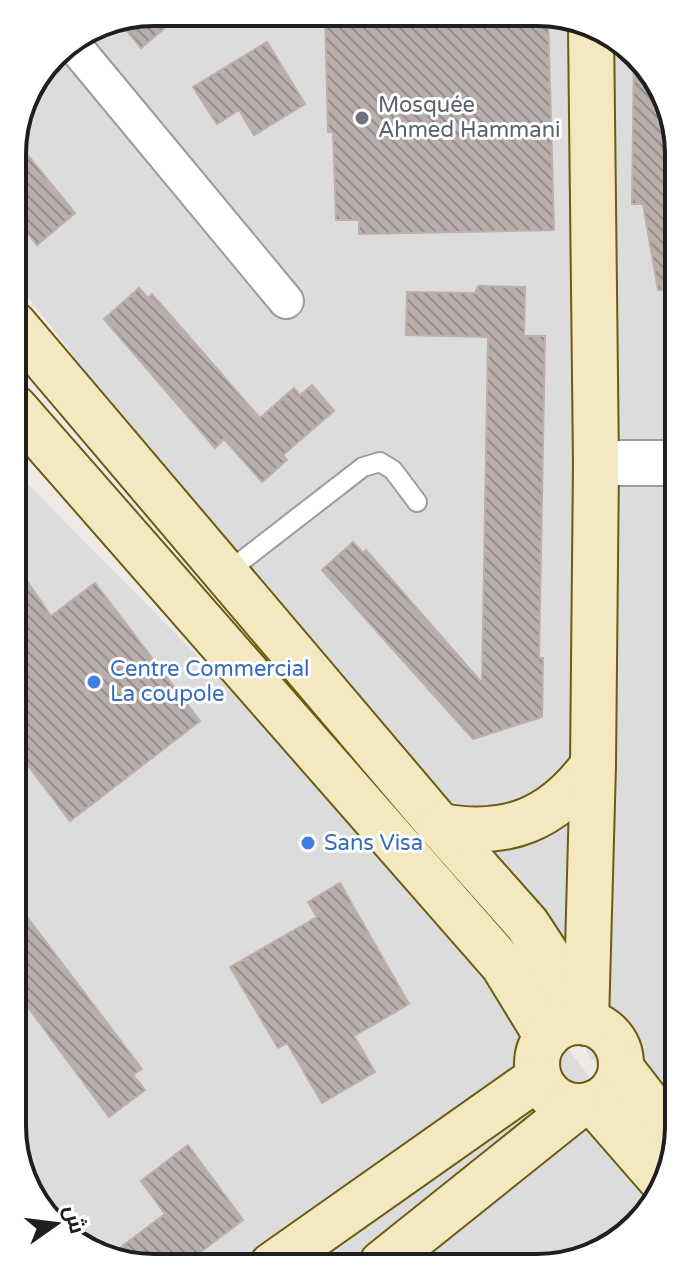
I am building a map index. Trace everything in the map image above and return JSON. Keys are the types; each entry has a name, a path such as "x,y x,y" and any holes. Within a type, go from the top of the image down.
{"main road":[{"path":"591,38 596,463 593,765 563,1040 544,1087 559,1101 586,1104 655,1174"},
{"path":"26,338 537,938 563,1040"},
{"path":"26,421 503,965 563,1040"},
{"path":"440,826 465,830 515,826 539,816 560,802 593,765"},
{"path":"286,1254 563,1040 605,1031 620,1058 621,1068 612,1089 586,1104 394,1254"},
{"path":"621,1068 665,1125"}],"street":[{"path":"79,51 286,301"},
{"path":"596,463 665,463"}],"lane":[{"path":"226,573 363,467 380,462 393,470 417,502"}],"shaded area":[{"path":"154,26 562,28 594,39 608,48 633,70 652,97 664,137 665,154 663,1148 586,1051 584,1030 440,826 26,294 26,154 33,113 43,90 70,58 90,43 113,33"},
{"path":"26,482 503,965 658,1166 639,1204 615,1228 578,1247 537,1254 137,1253 96,1240 96,1184 40,1184 28,1151 26,1126"}],"building":[{"path":"167,26 141,48 126,30"},
{"path":"325,26 548,27 554,230 359,234 359,220 336,220 333,132 328,132"},
{"path":"267,42 305,104 254,135 239,110 217,124 193,87"},
{"path":"634,71 652,97 664,137 665,290 658,290 643,204 632,204"},
{"path":"26,153 75,213 37,245 26,231"},
{"path":"478,286 525,287 524,336 545,336 539,658 543,658 542,717 473,739 322,570 353,542 363,553 366,550 482,683 488,337 406,335 407,292 475,293"},
{"path":"139,288 148,298 152,294 260,418 294,388 300,395 312,385 334,411 283,455 287,460 262,482 224,439 215,448 104,319"},
{"name":"Centre Commercial La coupole","path":"26,580 51,616 95,583 200,721 70,821 26,763"},
{"path":"340,883 409,1004 354,1036 375,1072 322,1103 287,1043 278,1048 230,967 317,917 308,902"},
{"path":"26,916 142,1069 133,1075 145,1090 109,1117 26,1004"},
{"path":"188,1145 243,1220 198,1254 137,1253 118,1249 165,1214 141,1181"}],"place":[{"name":"Mosquée Ahmed Hammani","path":"362,118"},
{"name":"Centre Commercial La coupole","path":"94,682"},
{"name":"Sans Visa","path":"308,843"}]}
